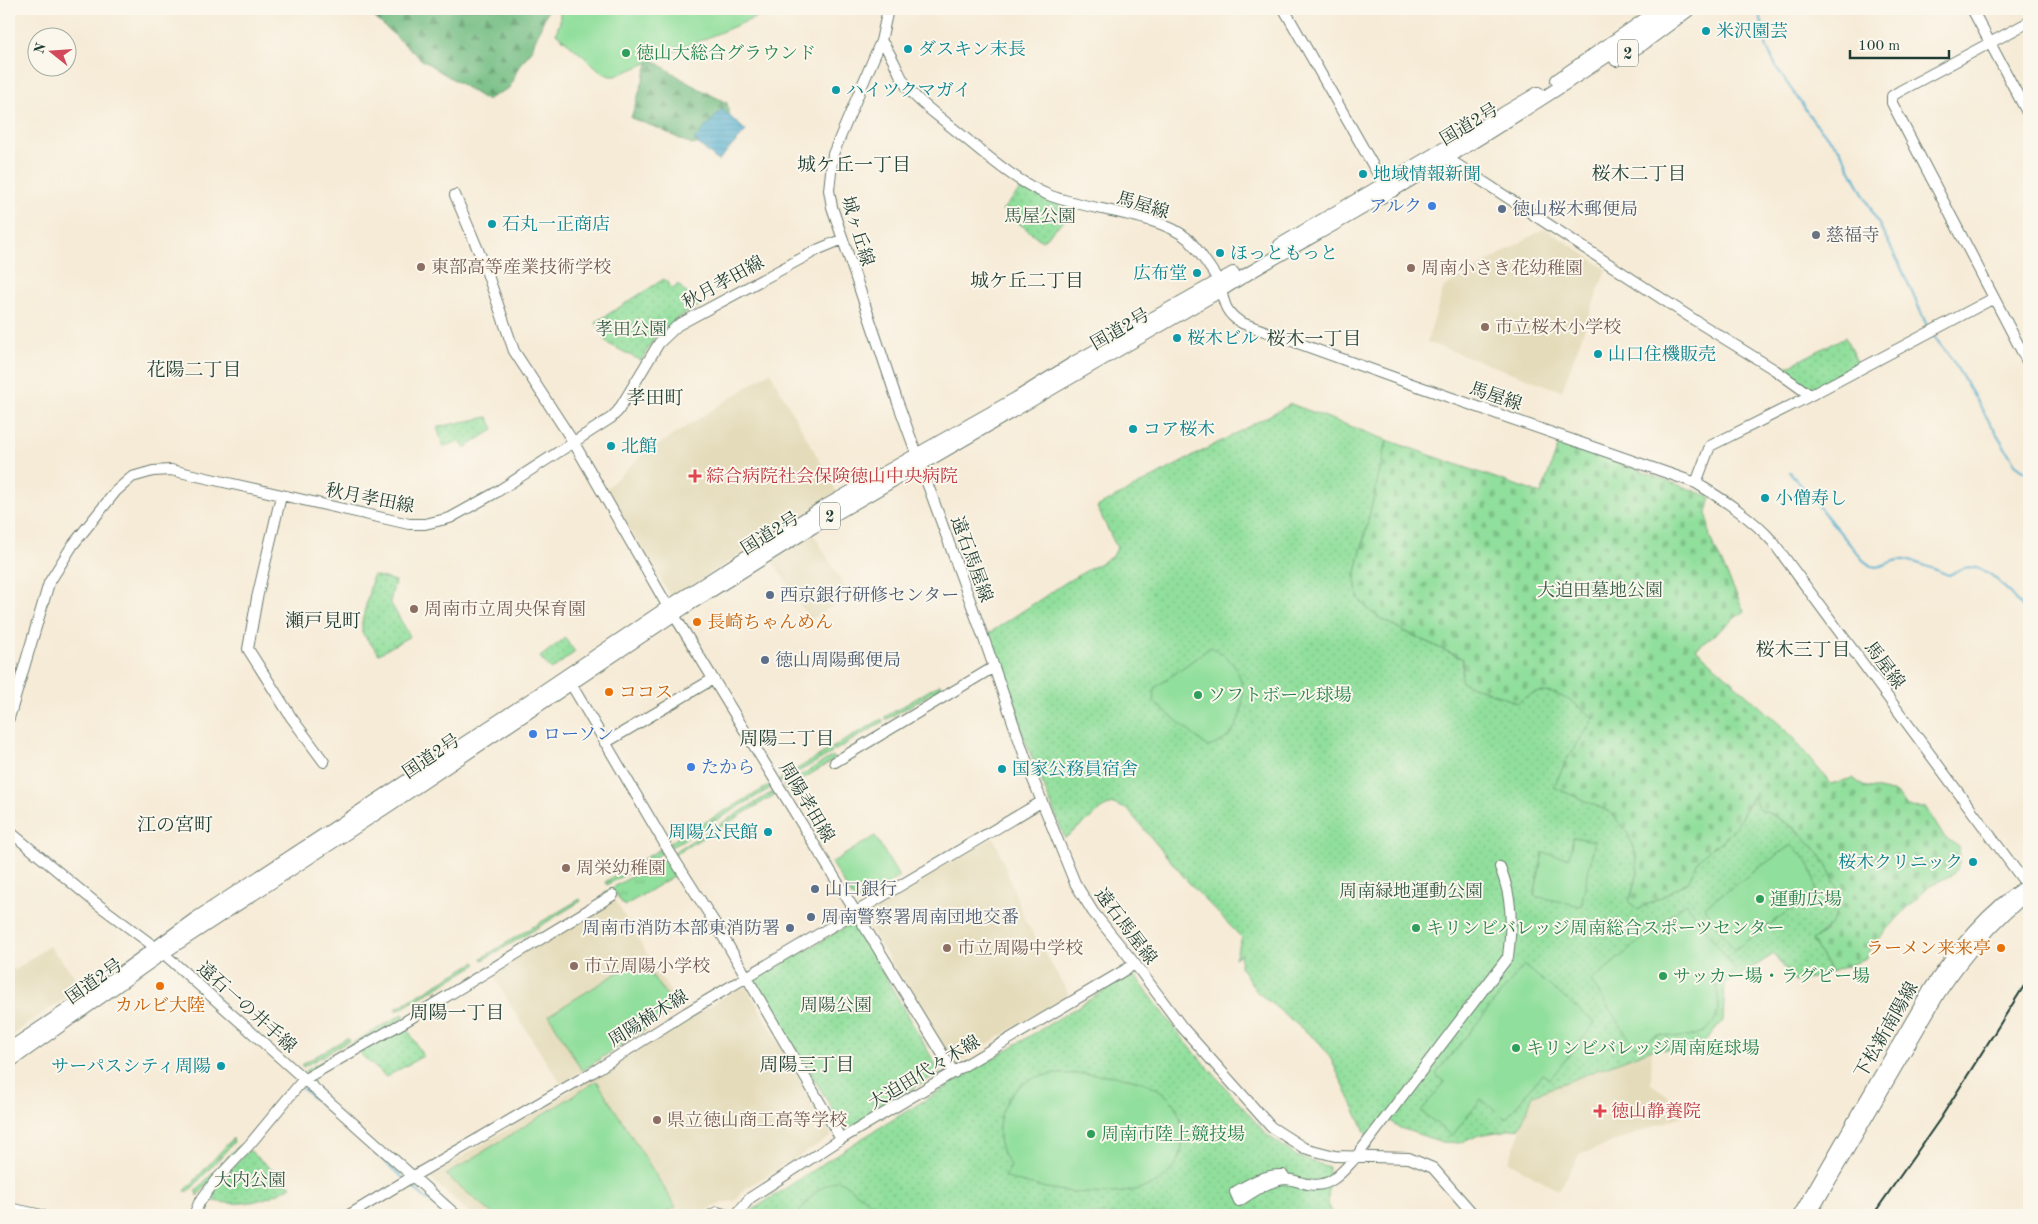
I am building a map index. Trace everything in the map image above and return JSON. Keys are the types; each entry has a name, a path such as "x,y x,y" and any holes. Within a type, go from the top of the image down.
{"highway":[{"name":"2","path":"1558,85 1622,25 1646,9"},
{"name":"国道2号","path":"9,1062 159,950 196,919 490,726 670,611 813,526 919,458 1219,286 1383,183 1558,85 1660,9"},
{"name":"国道2号","path":"1219,286 1354,213 1446,158 1676,9"},
{"name":"2","path":"1558,85 1578,83 1643,44 1690,9"},
{"name":"国道2号","path":"9,1049 159,950 381,811 571,684 670,611"}],"main road":[{"name":"下松新南陽線","path":"1799,1215 1931,987 1950,959 1992,911 2029,887"},
{"name":"下松新南陽線","path":"1810,1215 1939,994 1958,965 1979,939 2029,887"}],"street":[{"name":"城ヶ丘線","path":"888,9 881,41 832,154 829,190 832,207 895,395 919,458"},
{"path":"1284,9 1383,183"},
{"path":"1972,9 2029,116"},
{"path":"2029,22 1892,96 1892,103 2029,365"},
{"name":"馬屋線","path":"881,41 889,50 908,88 923,103 980,150 1024,182 1052,196 1165,226 1188,239 1219,286 1225,306 1236,320 1406,382 1696,483 1732,506 1762,529 1773,542 2029,887"},
{"path":"1446,158 1696,321 1775,370 1810,395"},
{"name":"周陽孝田線","path":"455,195 484,264 514,351 574,443 670,611 954,1073"},
{"name":"秋月孝田線","path":"9,718 49,583 72,546 91,521 116,491 132,477 153,470 170,470 409,524 438,522 450,518 495,493 574,443 618,411 660,343 678,325 819,249 843,239"},
{"path":"1696,483 1710,446 1994,298"},
{"name":"遠石馬屋線","path":"919,458 1041,802 1080,890 1093,912 1182,1027 1271,1127 1304,1148 1335,1156 1410,1158 1434,1168 1474,1215"},
{"path":"281,496 257,598 248,649 291,716 324,762"},
{"path":"835,762 994,667"},
{"path":"605,743 713,680"},
{"path":"571,684 841,1139"},
{"name":"周陽楠木線","path":"349,1215 593,1072 686,1013 1041,802"},
{"name":"遠石一の井手線","path":"9,831 96,904 159,950 303,1080 408,1179 456,1215"},
{"path":"1286,1179 1311,1185 1327,1184 1339,1176 1356,1157 1508,957 1512,907 1500,867"},
{"path":"194,1215 199,1203 215,1181 250,1144 303,1080 406,1021 613,895"},
{"name":"大迫田代々木線","path":"736,1215 750,1198 841,1139 1135,964"},
{"path":"9,1208 42,1215"},
{"path":"711,1215 716,1212 728,1215"}],"shaded area":[{"path":"1545,228 1606,269 1562,391 1427,342 1444,287"},
{"path":"770,372 838,494 803,516 850,596 810,620 760,541 672,599 605,490 640,457"},
{"path":"994,837 1025,920 1069,994 955,1064 860,913"},
{"path":"613,897 680,1009 561,1084 513,1010 492,972"},
{"path":"49,946 83,986 9,1037 9,965 15,970"},
{"path":"745,984 832,1136 743,1190 735,1201 721,1203 699,1215 472,1215 429,1177"},
{"path":"1652,1049 1651,1084 1692,1112 1579,1155 1559,1190 1509,1162 1533,1095"}],"green space":[{"path":"365,9 548,9 530,53 520,64 509,88 486,100 422,60"},
{"name":"徳山大総合グラウンド","path":"560,9 776,9 616,76 610,76 603,73 556,33 560,22"},
{"path":"650,58 690,84 727,103 731,122 715,139 692,145 660,129 631,118"},
{"name":"馬屋公園","path":"1025,185 1052,201 1074,208 1069,216 1042,241 1002,210"},
{"name":"孝田公園","path":"664,279 673,289 678,284 699,306 681,316 655,337 641,361 607,343 596,322"},
{"path":"1845,337 1858,364 1812,388 1781,370"},
{"name":"周南緑地運動公園","path":"1291,404 1387,440 1355,576 1356,588 1361,602 1371,612 1396,627 1463,659 1461,682 1518,703 1538,692 1548,692 1567,699 1594,718 1566,761 1554,787 1610,812 1627,832 1634,848 1638,872 1629,902 1638,910 1688,882 1699,859 1711,848 1723,841 1737,825 1753,796 1759,809 1783,821 1803,836 1820,856 1838,888 1840,895 1838,911 1835,917 1823,932 1812,940 1831,972 1795,982 1774,954 1725,985 1723,1021 1702,1044 1680,1050 1652,1049 1533,1095 1520,1128 1479,1135 1461,1143 1442,1142 1400,1128 1385,1117 1369,1140 1331,1059 1320,1043 1257,992 1240,966 1241,954 1235,958 1242,938 1190,884 1128,810 1114,804 1106,806 1065,838 1022,733 988,634 1068,581 1113,556 1117,548 1097,507"},
{"path":"488,417 494,429 465,448 461,442 443,446 437,427"},
{"name":"大迫田墓地公園","path":"1387,440 1541,494 1560,441 1711,497 1707,513 1710,538 1744,611 1696,649 1787,731 1831,784 1853,778 1863,786 1897,793 1907,807 1926,808 1944,837 1959,847 1958,867 1953,874 1930,886 1908,907 1873,945 1866,959 1831,972 1812,940 1826,931 1821,855 1797,830 1759,809 1752,797 1737,825 1723,841 1711,848 1700,859 1688,882 1638,910 1629,902 1638,872 1610,812 1553,788 1566,761 1594,718 1518,703 1461,682 1463,659 1382,619 1371,612 1359,598 1355,576"},
{"path":"373,575 395,581 390,602 410,636 379,654 362,633 362,622"},
{"path":"565,638 575,652 551,670 540,657"},
{"name":"ソフトボール球場","path":"1211,647 1235,667 1242,684 1243,694 1240,715 1231,733 1221,742 1208,747 1154,702 1155,688"},
{"path":"940,684 942,687 886,720 885,717"},
{"path":"882,719 883,722 834,751 832,748"},
{"path":"830,749 832,753 780,782 779,780"},
{"path":"833,756 835,759 785,790 783,786"},
{"path":"772,784 774,786 671,847 669,843"},
{"path":"776,790 778,793 675,854 674,852"},
{"path":"875,836 899,877 861,902 855,901 831,863"},
{"path":"1573,837 1595,841 1581,906 1534,896 1543,853 1569,858"},
{"name":"運動広場","path":"1791,845 1809,865 1816,891 1734,950 1704,907"},
{"path":"662,848 664,852 607,885 605,882"},
{"path":"666,856 677,874 624,906 614,891 606,896 604,893"},
{"path":"580,899 581,901 537,928 536,925"},
{"name":"サッカー場・ラグビー場","path":"1686,903 1736,971 1716,986 1718,997 1717,1016 1707,1029 1690,1036 1656,1036 1635,1047 1591,981"},
{"name":"周陽公園","path":"854,922 940,1072 846,1131 754,981"},
{"path":"534,926 536,929 483,960 482,958"},
{"path":"640,959 676,1008 582,1071 549,1015"},
{"path":"475,962 477,964 397,1011 395,1009"},
{"name":"キリンビバレッジ周南庭球場","path":"1524,965 1595,1023 1550,1079 1542,1074 1506,1119 1481,1099 1452,1136 1421,1111 1445,1082 1436,1074"},
{"path":"1133,973 1183,1039 1266,1134 1298,1157 1329,1167 1328,1206 1333,1215 748,1215 754,1209 853,1144"},
{"path":"403,1014 405,1017 308,1074 305,1071"},
{"path":"406,1026 423,1056 386,1077 359,1053"},
{"path":"347,1038 349,1041 303,1067 301,1065"},
{"name":"周南市陸上競技場","path":"1054,1074 1123,1077 1157,1088 1169,1098 1181,1120 1182,1146 1176,1163 1164,1178 1154,1184 1138,1189 1100,1193 1039,1187 1004,1177 1011,1167 1004,1155 1000,1142 1000,1120 1003,1109 1015,1090 1024,1083 1034,1078"},
{"path":"597,1081 676,1207 661,1215 494,1215 446,1175"},
{"path":"233,1138 234,1142 189,1191 185,1191"},
{"path":"238,1146 243,1146 197,1196 196,1191"},
{"name":"大内公園","path":"249,1150 291,1186 270,1197 249,1202 228,1203 204,1199"},
{"path":"839,1180 888,1215 798,1215 815,1193"}],"water":[{"path":"722,109 746,131 718,161 694,140"}],"waterway":[{"path":"1759,9 1767,48 1778,70 1814,122 1841,151 1899,263 1928,328"},
{"path":"1932,334 1951,358 2015,464 2029,474"},
{"path":"1790,472 1868,564 1877,567 1893,561 1904,560 1949,575 1964,568 1984,571 2001,583 2029,615"},
{"path":"302,1088 403,1178"},
{"path":"408,1183 445,1215"}],"railway":[{"path":"1873,1215 1940,1119 2029,978"}],"place":[{"name":"米沢園芸","path":"1706,31"},
{"name":"ダスキン末長","path":"908,49"},
{"name":"徳山大総合グラウンド","path":"626,53"},
{"name":"ハイツクマガイ","path":"836,90"},
{"name":"地域情報新聞","path":"1363,174"},
{"name":"アルク","path":"1432,206"},
{"name":"徳山桜木郵便局","path":"1502,209"},
{"name":"石丸一正商店","path":"492,224"},
{"name":"慈福寺","path":"1816,235"},
{"name":"ほっともっと","path":"1220,253"},
{"name":"東部高等産業技術学校","path":"421,267"},
{"name":"周南小さき花幼稚園","path":"1411,268"},
{"name":"広布堂","path":"1197,273"},
{"name":"市立桜木小学校","path":"1485,327"},
{"name":"桜木ビル","path":"1177,338"},
{"name":"山口住機販売","path":"1598,354"},
{"name":"コア桜木","path":"1133,429"},
{"name":"北館","path":"611,446"},
{"name":"綜合病院社会保険徳山中央病院","path":"695,476"},
{"name":"小僧寿し","path":"1765,498"},
{"name":"西京銀行研修センター","path":"770,595"},
{"name":"周南市立周央保育園","path":"414,609"},
{"name":"長崎ちゃんめん","path":"697,622"},
{"name":"徳山周陽郵便局","path":"765,660"},
{"name":"ココス","path":"609,692"},
{"name":"ソフトボール球場","path":"1198,695"},
{"name":"ローソン","path":"533,734"},
{"name":"たから","path":"691,767"},
{"name":"国家公務員宿舎","path":"1002,769"},
{"name":"周陽公民館","path":"768,832"},
{"name":"桜木クリニック","path":"1973,862"},
{"name":"周栄幼稚園","path":"566,868"},
{"name":"山口銀行","path":"815,889"},
{"name":"運動広場","path":"1760,899"},
{"name":"周南警察署周南団地交番","path":"811,917"},
{"name":"周南市消防本部東消防署","path":"790,928"},
{"name":"キリンビバレッジ周南総合スポーツセンター","path":"1416,928"},
{"name":"市立周陽中学校","path":"947,948"},
{"name":"ラーメン来来亭","path":"2001,948"},
{"name":"市立周陽小学校","path":"574,966"},
{"name":"サッカー場・ラグビー場","path":"1663,976"},
{"name":"カルビ大陸","path":"160,986"},
{"name":"キリンビバレッジ周南庭球場","path":"1516,1048"},
{"name":"サーパスシティ周陽","path":"221,1066"},
{"name":"徳山静養院","path":"1600,1111"},
{"name":"県立徳山商工高等学校","path":"657,1120"},
{"name":"周南市陸上競技場","path":"1091,1134"}],"district":[{"name":"城ケ丘一丁目","path":"854,164"},
{"name":"桜木二丁目","path":"1639,173"},
{"name":"城ケ丘二丁目","path":"1027,280"},
{"name":"桜木一丁目","path":"1314,338"},
{"name":"花陽二丁目","path":"194,369"},
{"name":"孝田町","path":"655,397"},
{"name":"瀬戸見町","path":"323,620"},
{"name":"桜木三丁目","path":"1803,649"},
{"name":"周陽二丁目","path":"787,738"},
{"name":"江の宮町","path":"175,824"},
{"name":"周陽一丁目","path":"457,1012"},
{"name":"周陽三丁目","path":"807,1064"}]}
